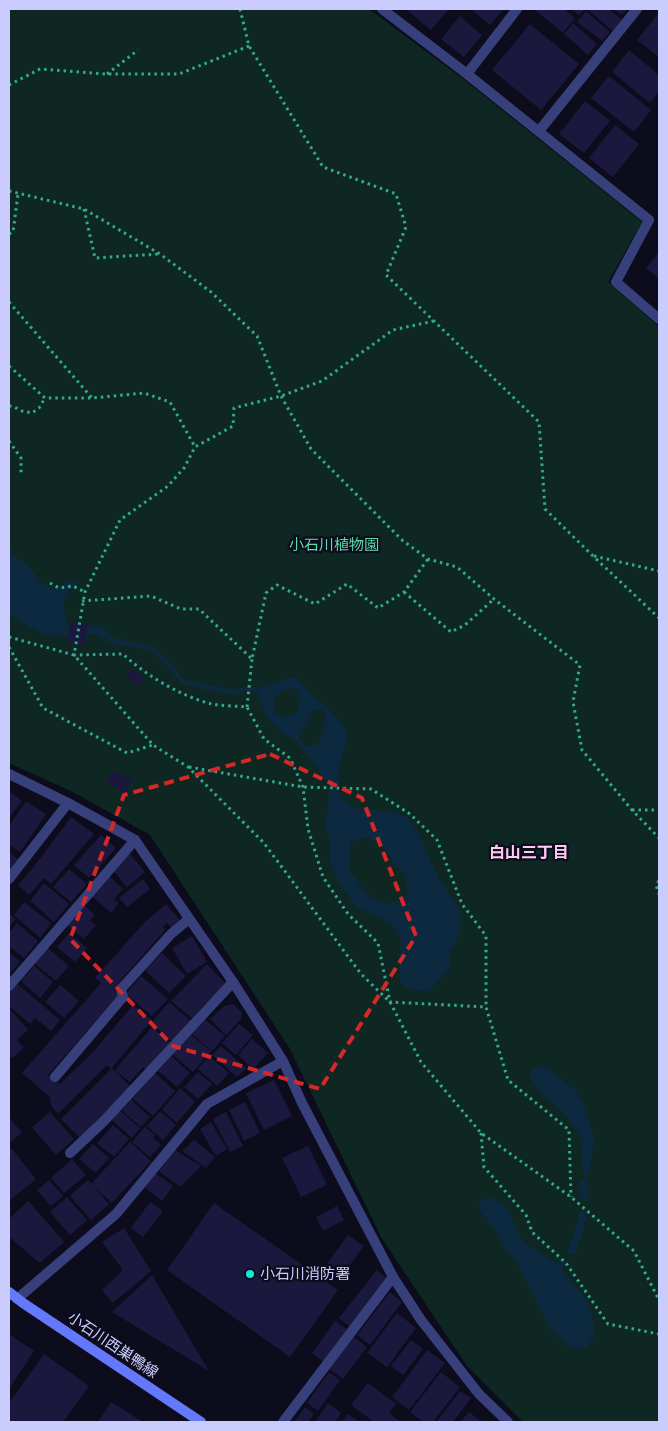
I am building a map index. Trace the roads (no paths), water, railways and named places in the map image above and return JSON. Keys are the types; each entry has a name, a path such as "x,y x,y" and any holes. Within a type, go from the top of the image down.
{"main road":[{"name":"小石川西巣鴨線","path":"13,1295 200,1422"}],"street":[{"path":"382,9 467,74 650,220 616,282 659,318"},
{"path":"467,74 517,9"},
{"path":"539,131 637,9"},
{"path":"9,774 68,803 135,840 233,982 283,1061 302,1103 393,1276 421,1320 478,1394 508,1422"},
{"path":"9,879 68,803"},
{"path":"9,986 135,840"},
{"path":"55,1078 123,997 121,989 170,934 189,919"},
{"path":"70,1153 104,1121 233,982"},
{"path":"13,1295 116,1214 207,1104 283,1061"},
{"path":"283,1422 393,1276"}],"water":[{"path":"9,537 12,553 32,570 41,582 54,589 67,582 77,579 80,581 65,597 63,606 68,627 82,630 89,625 100,625 114,638 153,646 185,680 235,690 247,686 256,688 266,686 295,677 337,717 347,732 339,765 338,790 345,802 356,808 400,813 410,820 417,830 440,880 461,912 460,934 449,952 449,968 428,991 409,988 399,980 401,939 393,925 356,907 337,880 330,860 329,838 324,824 328,812 329,785 296,740 281,732 268,717 258,693 244,690 238,694 217,693 182,683 151,650 113,644 93,633 81,639 60,635 44,635 9,615","holes":["294,688 299,697 298,710 296,714 284,718 274,712 273,702 280,692","323,711 326,716 322,737 316,745 307,747 299,737 311,712","365,837 378,843 385,849 396,866 406,876 407,896 400,901 385,904 368,895 349,870 349,849 352,841"]},
{"path":"533,1067 546,1068 556,1074 574,1089 584,1104 594,1140 591,1164 584,1183 581,1139 566,1115 544,1095 530,1078"},
{"path":"489,1197 504,1204 520,1237 535,1250 551,1259 567,1275 587,1301 594,1324 594,1334 587,1347 569,1347 550,1328 519,1266 480,1211 479,1201"}],"waterway":[{"path":"584,1183 584,1196"},
{"path":"572,1251 579,1232 582,1215"}],"place":[{"name":"小石川消防署","path":"250,1274"}],"district":[{"name":"白山三丁目","path":"529,852"}],"park label":[{"name":"小石川植物園","path":"334,545"}]}
